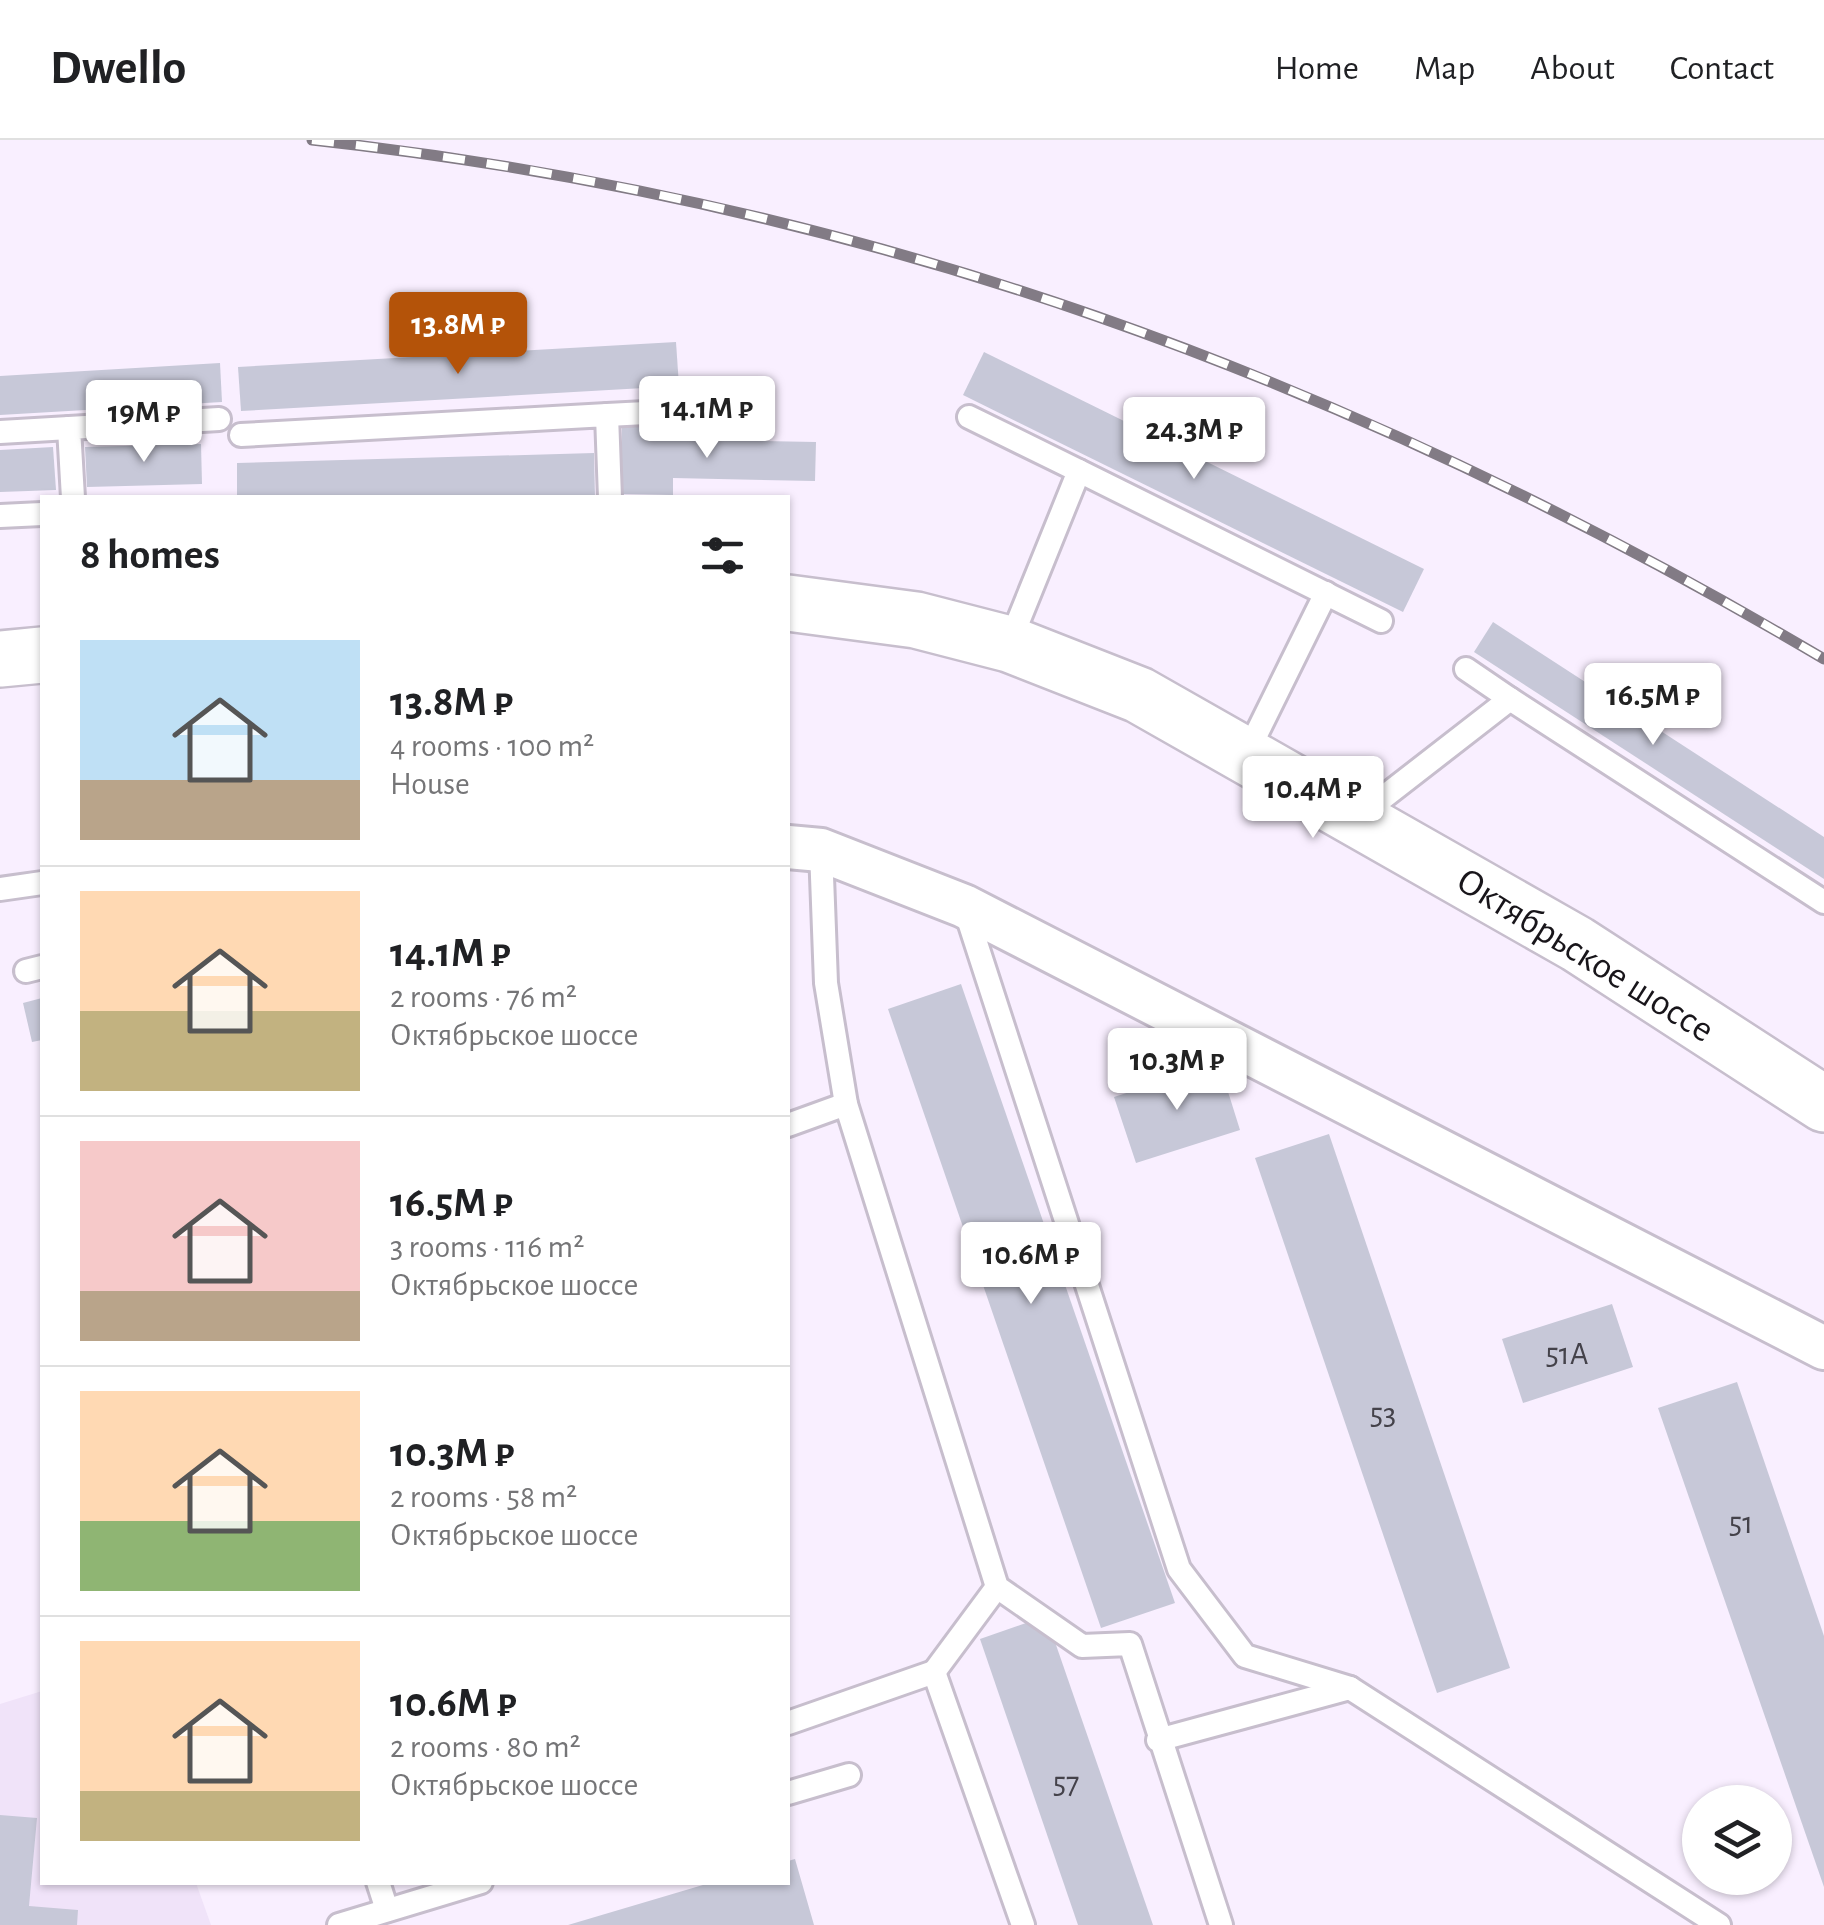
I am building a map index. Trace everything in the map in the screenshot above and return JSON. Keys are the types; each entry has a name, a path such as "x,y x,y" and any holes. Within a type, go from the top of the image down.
{"main road":[{"name":"Октябрьское шоссе","path":"790,603 916,620 1009,644 1139,695 1577,944 1820,1092"},
{"path":"0,660 40,655"}],"street":[{"path":"804,849 964,906 1824,1348"}],"lane":[{"path":"241,435 665,412"},
{"path":"607,415 610,495"},
{"path":"969,417 1381,621"},
{"path":"0,432 219,420"},
{"path":"69,428 73,495"},
{"path":"1009,644 1079,471"},
{"path":"0,516 40,514"},
{"path":"1246,753 1326,594"},
{"path":"1466,669 1824,902"},
{"path":"1358,817 1510,699"},
{"path":"804,849 846,1104 997,1587 1082,1646 1130,1644 1221,1925"},
{"path":"0,888 40,883"},
{"path":"964,906 1179,1569 1245,1656 1350,1688 1719,1925"},
{"path":"790,1124 846,1104"},
{"path":"790,1722 934,1672 997,1587"},
{"path":"934,1672 1023,1925"},
{"path":"1158,1740 1350,1688"},
{"path":"790,1792 850,1775"},
{"path":"379,1885 387,1910"},
{"path":"339,1925 471,1885"}],"shaded area":[{"path":"40,1692 40,1885 197,1885 211,1925 0,1925 0,1704"}],"building":[{"path":"676,342 679,386 241,411 238,367"},
{"path":"984,352 1424,569 1403,612 963,395"},
{"path":"220,363 222,402 0,415 0,376"},
{"path":"622,426 658,426 658,439 816,442 815,481 673,478 673,495 621,494"},
{"path":"201,444 202,484 87,487 85,447"},
{"path":"53,447 56,490 0,492 0,450"},
{"path":"594,453 595,495 237,495 237,463"},
{"path":"1493,622 1824,837 1824,879 1474,652"},
{"path":"961,984 1175,1603 1101,1628 888,1009"},
{"path":"40,999 40,1040 32,1042 23,1003"},
{"path":"1219,1063 1240,1130 1136,1163 1114,1097"},
{"path":"1329,1134 1510,1668 1437,1693 1255,1158"},
{"path":"1612,1304 1633,1367 1523,1403 1502,1339"},
{"path":"1737,1382 1824,1636 1824,1887 1792,1785 1789,1785 1658,1408"},
{"path":"1046,1616 1153,1925 1078,1925 980,1639"},
{"path":"0,1815 37,1818 29,1906 78,1910 77,1925 0,1925"},
{"path":"795,1859 814,1925 568,1925 703,1885 790,1885 790,1860"}],"railway":[{"path":"312,140 516,168 714,207 907,256 1096,316 1282,387 1465,467 1645,558 1824,659"}]}
